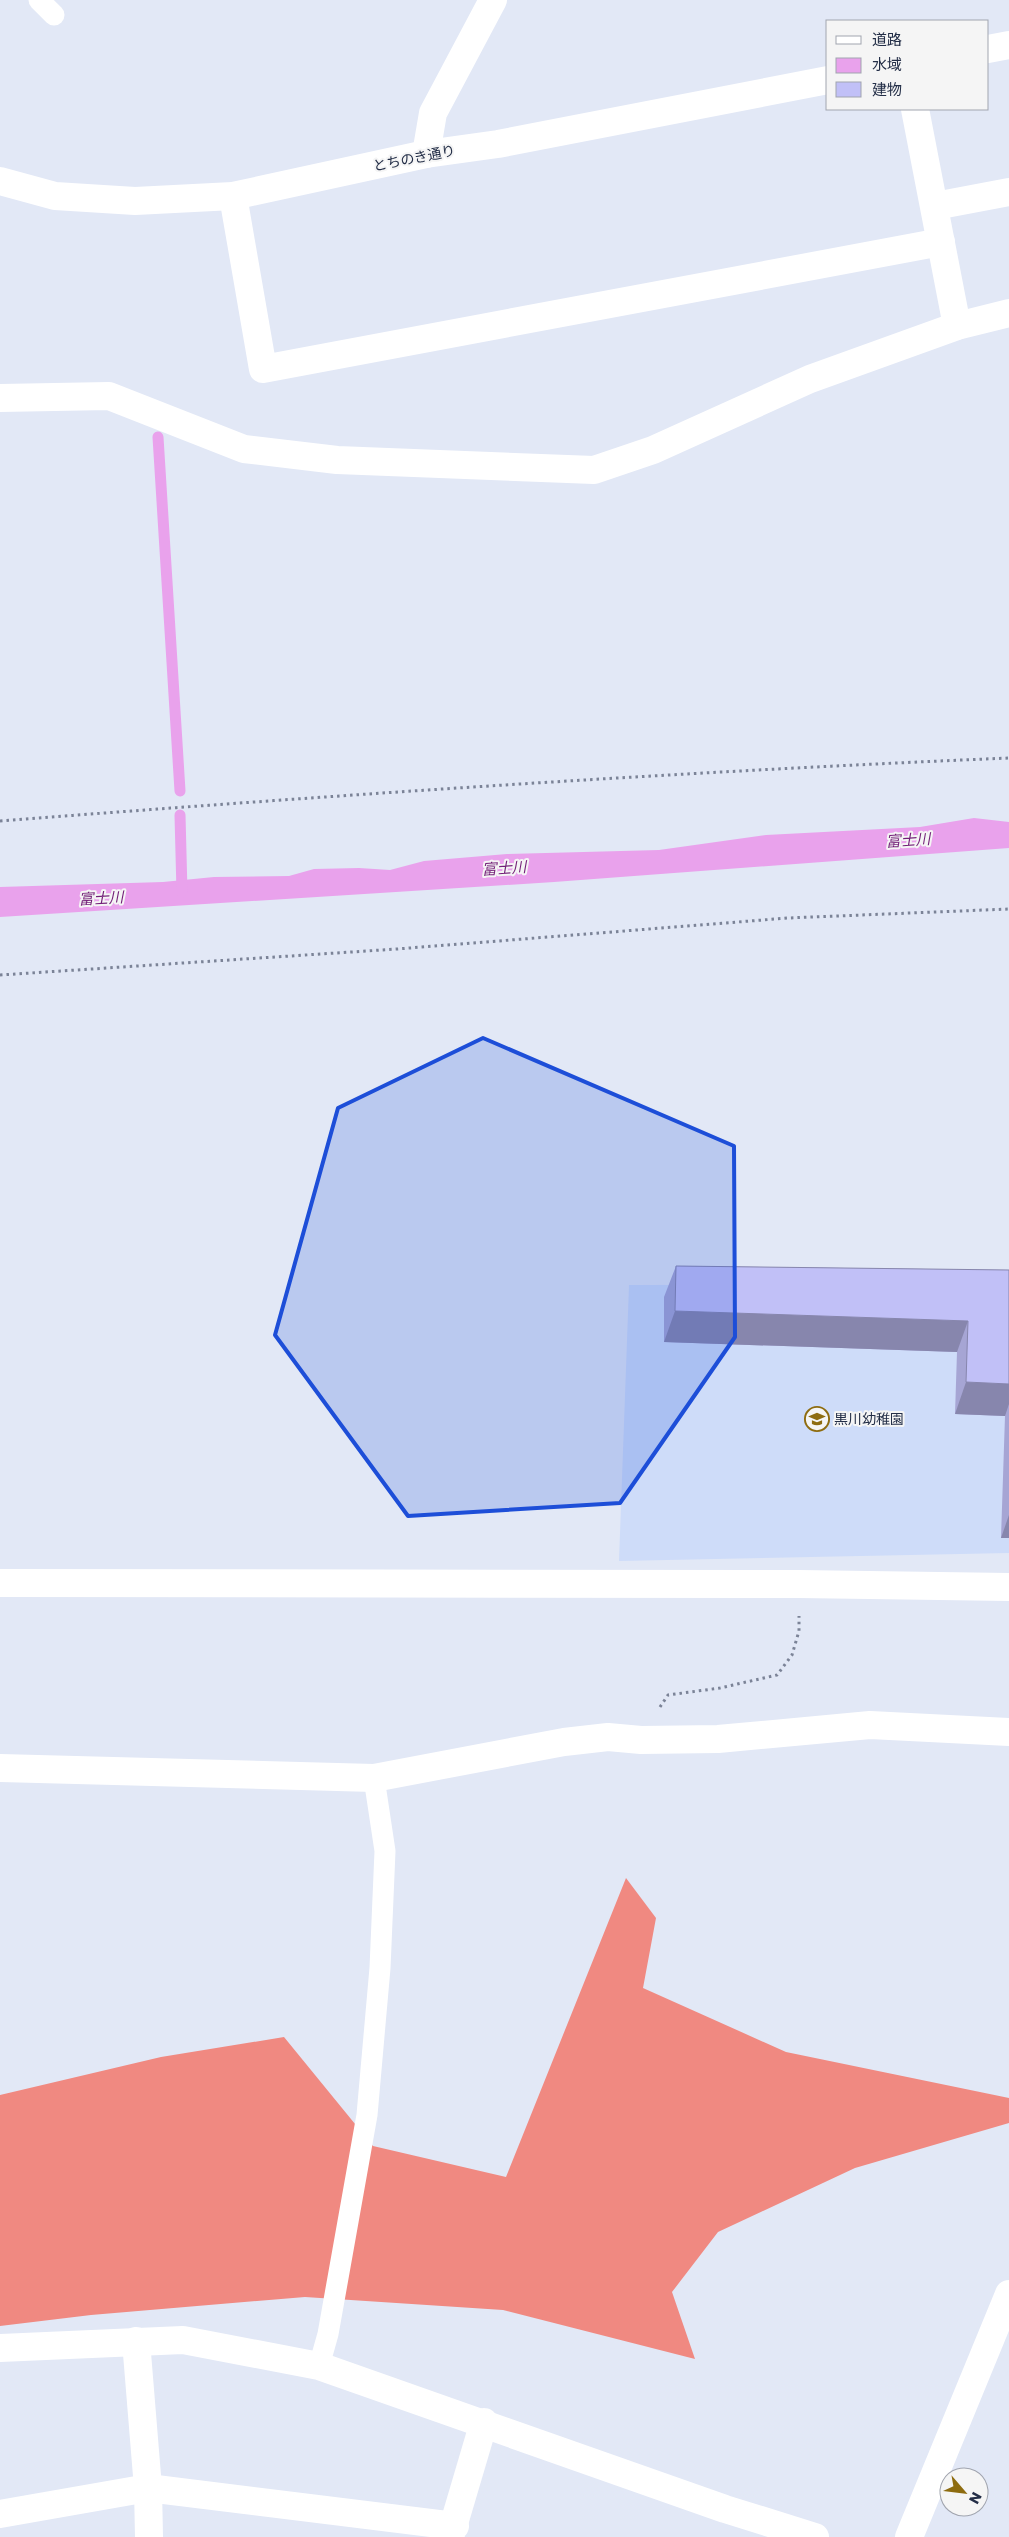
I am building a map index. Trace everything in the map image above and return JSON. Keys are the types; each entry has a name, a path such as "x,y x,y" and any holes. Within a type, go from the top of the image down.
{"street":[{"path":"426,154 433,113 493,0"},
{"path":"989,49 1009,45"},
{"name":"とちのき通り","path":"0,181 55,196 135,201 233,196 426,154 498,144 826,80"},
{"path":"915,110 957,326"},
{"path":"935,206 1009,192"},
{"path":"233,196 263,370 941,242"},
{"path":"0,398 109,396 244,449 337,460 594,470 653,450 810,379 957,326 1009,312"},
{"path":"0,1583 799,1584 1009,1587"},
{"path":"0,1768 374,1778 564,1742 608,1737 641,1740 718,1739 870,1725 1009,1732"},
{"path":"909,2537 1009,2294"},
{"path":"0,2348 183,2340 319,2366 363,2383 484,2422 726,2509 815,2537"},
{"path":"136,2341 148,2488 149,2537"},
{"path":"0,2514 148,2488 452,2531 484,2422"}],"lane":[{"path":"319,2366 328,2334 367,2115 380,1968 385,1851 374,1778"}],"path":[{"path":"0,821 302,798 794,767 1009,758"},
{"path":"0,974 397,949 788,918 1009,909"},
{"path":"686,1692 720,1688 777,1675 792,1655 799,1631 799,1584"}],"highlighted area":[{"path":"483,1038 734,1146 735,1337 620,1503 408,1516 275,1335 338,1108"}],"shaded area":[{"name":"黒川幼稚園","path":"1009,1284 1009,1553 619,1561 629,1285"},
{"path":"626,1878 656,1918 643,1988 786,2052 1009,2098 1009,2123 855,2168 718,2232 672,2292 695,2359 503,2310 305,2297 91,2315 0,2326 0,2095 161,2057 284,2037 373,2146 506,2177"}],"water":[{"name":"富士川","path":"974,818 1009,822 1009,848 554,882 0,917 0,887 163,882 214,877 289,876 314,869 359,868 390,870 424,861 507,854 659,850 766,835 920,827"}],"building":[{"path":"676,1266 1009,1270 1009,1384 966,1382 968,1321 675,1311"}],"waterway":[{"path":"158,437 180,791"},
{"path":"180,815 182,892"}],"place":[{"name":"黒川幼稚園","path":"817,1419"}]}
